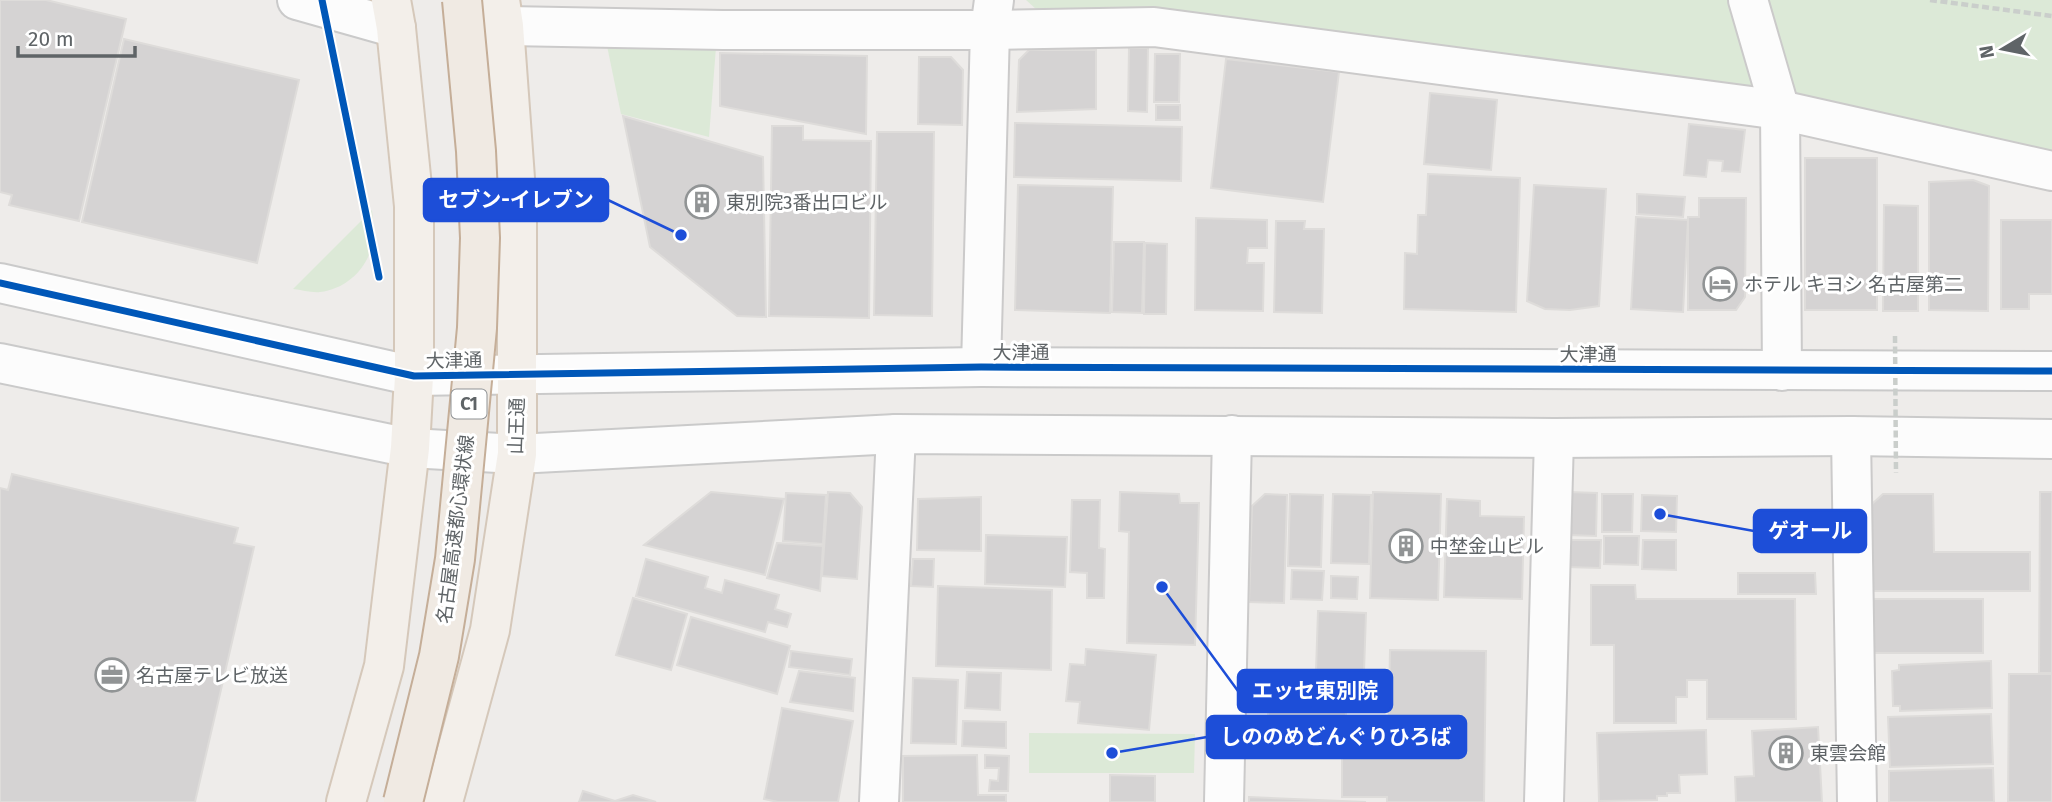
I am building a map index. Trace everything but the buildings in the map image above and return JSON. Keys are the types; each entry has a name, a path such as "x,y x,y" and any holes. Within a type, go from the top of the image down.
{"highway":[{"name":"名古屋高速都心環状線","path":"403,802 439,656 455,559 477,328 480,238 476,151 462,0"}],"main road":[{"name":"山王通","path":"443,802 490,630 517,454 517,206 502,13"},
{"path":"346,802 384,666 410,448 414,376 414,206 393,14"}],"street":[{"path":"297,0 393,14"},
{"path":"1748,0 1780,110 1782,371"},
{"path":"502,13 723,30 992,15 1154,27 1780,110 2052,171"},
{"path":"981,367 992,15"},
{"name":"大津通","path":"0,282 414,376 981,367 2052,371"},
{"path":"0,363 410,448 517,454 896,433 2052,439"},
{"path":"879,802 896,433"},
{"path":"1224,802 1231,435"},
{"path":"1851,436 1857,802"},
{"path":"1544,802 1554,438"}],"path":[{"path":"1930,0 2052,16"},
{"path":"1895,336 1896,473"}],"green space":[{"path":"1026,0 2052,0 2052,155 1037,10"},
{"path":"605,36 716,47 709,137 621,114"},
{"path":"372,210 371,248 363,266 349,281 330,290 317,292 293,289"},
{"path":"1029,733 1195,734 1194,773 1029,773"}],"cycle path":[{"path":"322,0 379,277"},
{"path":"0,283 414,376 981,367 2052,371"}],"place":[{"name":"東別院3番出口ビル","path":"702,202"},
{"name":"セブン-イレブン","path":"681,235"},
{"name":"ホテル キヨシ 名古屋第二","path":"1720,284"},
{"name":"ゲオール","path":"1660,514"},
{"name":"中埜金山ビル","path":"1406,546"},
{"name":"エッセ東別院","path":"1162,587"},
{"name":"名古屋テレビ放送","path":"112,675"},
{"name":"しののめどんぐりひろば","path":"1112,753"},
{"name":"東雲会館","path":"1786,753"}]}
